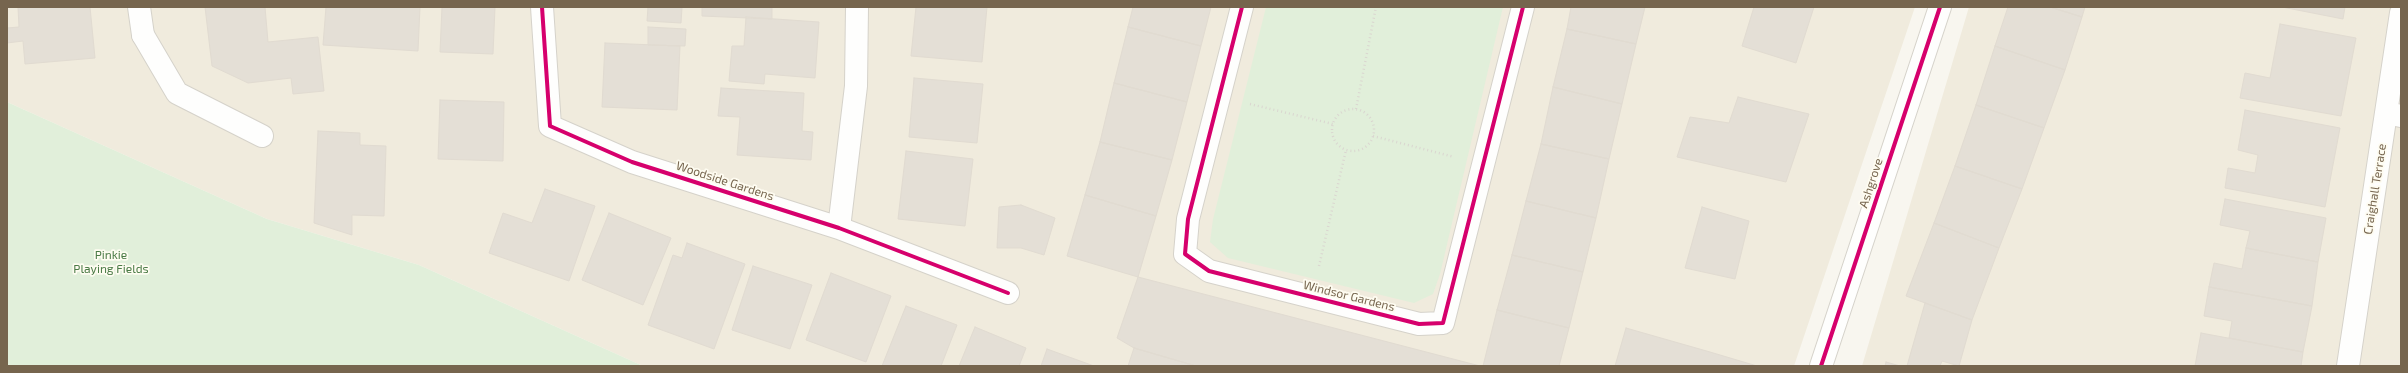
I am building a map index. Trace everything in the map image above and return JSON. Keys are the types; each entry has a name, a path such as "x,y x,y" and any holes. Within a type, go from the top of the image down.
{"street":[{"path":"139,7 143,35 176,93 262,136"},
{"name":"Woodside Gardens","path":"542,7 550,126 632,162 839,228 1008,293"},
{"path":"839,228 856,86 857,7"},
{"name":"Windsor Gardens","path":"1242,7 1188,219 1185,254 1209,271 1419,324 1443,323 1523,7"},
{"name":"Ashgrove","path":"1821,366 1940,7"},
{"name":"Craighall Terrace","path":"2348,366 2394,114 2401,13"}],"path":[{"path":"1356,109 1376,7"},
{"path":"1220,95 1333,124"},
{"path":"1356,109 1365,112 1372,120 1373,136 1366,146 1358,150 1346,150 1336,143 1332,134 1333,124 1342,112 1356,109"},
{"path":"1373,136 1483,166"},
{"path":"1312,297 1346,150"}],"shaded area":[{"path":"7,7 1915,7 1794,366 643,366 419,265 267,219 7,102"},
{"path":"1969,7 2401,7 2401,366 1862,366"}],"green space":[{"path":"1266,7 1503,7 1440,274 1433,294 1414,303 1228,258 1210,242 1213,219"},
{"name":"Pinkie Playing Fields","path":"7,102 267,219 419,265 643,366 7,366"}],"building":[{"path":"18,7 90,7 95,58 25,64 23,41 7,43 7,28 19,27"},
{"path":"205,7 265,7 268,42 318,37 324,91 293,94 291,78 248,83 212,66"},
{"path":"326,7 420,7 418,51 323,45"},
{"path":"442,7 495,7 493,54 440,52"},
{"path":"648,7 682,7 681,23 647,21"},
{"path":"702,7 772,7 772,19 702,16"},
{"path":"916,7 987,7 982,62 911,56"},
{"path":"1133,7 1211,7 1201,46 1128,27"},
{"path":"1571,7 1645,7 1636,44 1567,29"},
{"path":"1754,7 1814,7 1796,63 1742,46"},
{"path":"2008,7 2050,7 2082,17 2065,70 1995,46"},
{"path":"2050,7 2085,7 2082,17"},
{"path":"2282,7 2345,7 2343,19"},
{"path":"746,17 819,22 815,78 765,74 764,84 729,81 732,46 744,46"},
{"path":"2280,24 2356,38 2341,116 2240,98 2245,73 2270,78"},
{"path":"648,27 686,29 685,46 648,45"},
{"path":"1128,27 1201,46 1187,102 1114,83"},
{"path":"1567,29 1636,44 1622,104 1553,87"},
{"path":"605,43 680,46 677,110 602,107"},
{"path":"1995,46 2065,70 2044,128 1976,105"},
{"path":"914,78 983,84 977,143 909,137"},
{"path":"1114,83 1187,102 1172,160 1100,142"},
{"path":"1553,87 1622,104 1609,159 1541,144"},
{"path":"721,88 804,93 802,131 813,132 811,160 737,155 740,117 718,116"},
{"path":"1738,97 1809,114 1786,182 1677,157 1690,117 1729,123"},
{"path":"440,100 504,102 503,161 438,159"},
{"path":"1976,105 2044,128 2022,189 1955,166"},
{"path":"2245,110 2340,128 2325,207 2225,188 2228,168 2255,173 2258,155 2238,150"},
{"path":"318,131 360,133 360,145 386,146 384,216 352,215 352,235 314,223"},
{"path":"1100,142 1172,160 1156,216 1085,195"},
{"path":"1541,144 1609,159 1596,218 1526,201"},
{"path":"906,151 973,159 965,226 898,219"},
{"path":"1955,166 2022,189 1999,248 1934,223"},
{"path":"545,189 595,206 569,281 489,253 503,213 532,223"},
{"path":"1085,195 1156,216 1138,277 1067,256"},
{"path":"2225,199 2326,218 2318,262 2246,248 2250,231 2220,225"},
{"path":"1526,201 1596,218 1583,272 1512,255"},
{"path":"1021,205 1055,218 1044,255 1021,248 997,248 999,207"},
{"path":"1702,207 1749,221 1735,279 1685,268"},
{"path":"609,213 671,238 643,305 582,280"},
{"path":"1934,223 1999,248 1972,320 1906,296"},
{"path":"687,243 745,264 714,349 648,325 673,255 682,258"},
{"path":"2246,248 2318,262 2312,306 2209,287 2214,263 2242,269"},
{"path":"1512,255 1583,272 1569,328 1497,310"},
{"path":"753,266 812,285 790,349 732,330"},
{"path":"831,273 891,296 866,362 806,340"},
{"path":"1138,277 1480,366 1196,366 1134,348 1117,338"},
{"path":"2209,287 2312,306 2303,352 2229,338 2232,321 2204,316"},
{"path":"1925,303 1972,320 1959,366 1942,361 1940,366 1907,366"},
{"path":"906,306 957,325 941,366 882,366"},
{"path":"1497,310 1569,328 1559,366 1483,366"},
{"path":"975,327 1026,348 1019,366 959,366"},
{"path":"1626,328 1710,352 1757,366 1615,366"},
{"path":"2201,333 2303,352 2301,366 2195,366"},
{"path":"1134,348 1196,366 1128,366"},
{"path":"1047,349 1094,366 1041,366"},
{"path":"1886,362 1900,366 1885,366"}],"cycle path":[{"path":"542,7 550,126 632,162 839,228 1008,293"},
{"path":"1242,7 1188,219 1185,254 1209,271 1419,324 1443,323 1523,7"},
{"path":"1821,366 1940,7"}]}
